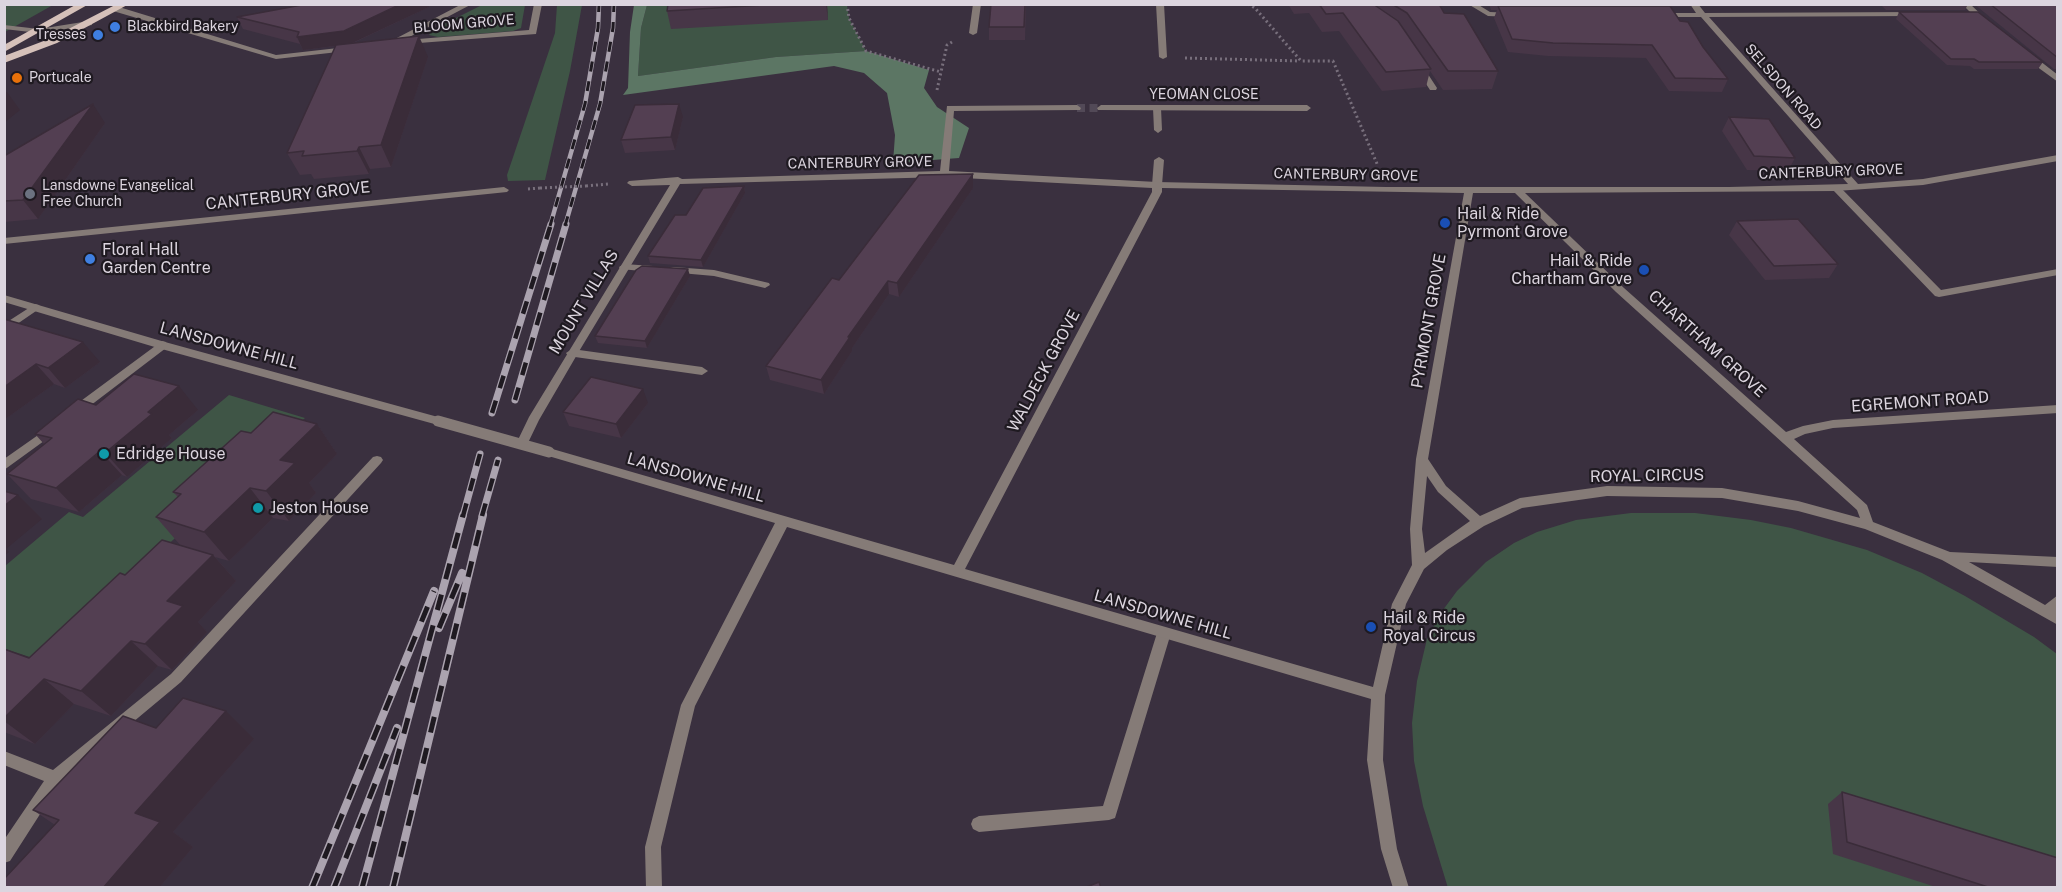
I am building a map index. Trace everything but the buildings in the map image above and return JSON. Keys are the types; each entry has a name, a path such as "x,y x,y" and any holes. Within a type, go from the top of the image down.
{"main road":[{"path":"4,49 85,4"},
{"path":"4,60 36,48 120,7"}],"street":[{"name":"BLOOM GROVE","path":"469,4 388,44 533,32 538,4"},
{"path":"973,33 977,4"},
{"path":"1160,4 1163,57"},
{"path":"1471,4 1488,14 1523,16"},
{"name":"SELSDON ROAD","path":"1693,4 1854,186"},
{"path":"1965,4 1995,29"},
{"path":"120,7 266,55 287,56 354,48"},
{"path":"1652,15 1925,14"},
{"path":"1961,14 1976,14"},
{"path":"4,27 39,31 89,23"},
{"path":"2022,51 2058,80"},
{"path":"1415,62 1433,88"},
{"path":"945,174 950,108 1077,108"},
{"name":"YEOMAN CLOSE","path":"1101,108 1307,108"},
{"path":"1157,108 1158,130"},
{"name":"CANTERBURY GROVE","path":"632,183 945,174 1157,185 1469,190 1836,188 1923,182 2058,158"},
{"name":"WALDECK GROVE","path":"957,572 1157,192 1159,160"},
{"name":"MOUNT VILLAS","path":"522,444 533,420 572,353 678,180"},
{"path":"1836,188 1938,294 2058,272"},
{"name":"CANTERBURY GROVE","path":"4,241 504,190"},
{"name":"PYRMONT GROVE","path":"1419,565 1416,529 1422,459 1469,190"},
{"name":"CHARTHAM GROVE","path":"1517,190 1620,290 1863,508 1868,525"},
{"path":"624,267 714,273 765,285"},
{"name":"LANSDOWNE HILL","path":"4,298 162,345 522,444 1378,695"},
{"path":"4,330 35,307"},
{"path":"4,466 162,345"},
{"path":"572,353 702,371"},
{"name":"EGREMONT ROAD","path":"1786,437 1803,430 1833,424 2058,410"},
{"path":"1422,459 1442,489 1479,522"},
{"path":"4,855 55,778 176,678 377,460"},
{"name":"ROYAL CIRCUS","path":"1401,888 1389,849 1375,760 1378,695 1399,604 1419,565 1442,546 1479,522 1520,503 1607,491 1722,493 1798,506 1868,525 1947,556 2052,615"},
{"path":"654,888 653,847 688,705 783,521"},
{"path":"1947,556 2058,562"},
{"path":"2052,615 2058,600"},
{"path":"979,825 1109,813 1164,633"},
{"path":"4,758 55,778"}],"path":[{"path":"847,4 849,18 866,51 941,72"},
{"path":"1248,4 1255,8 1301,61"},
{"path":"950,108 937,91 947,45 973,33"},
{"path":"1163,57 1333,61 1370,142"},
{"path":"540,188 586,186"}],"green space":[{"path":"5,5 53,5 5,32"},
{"path":"482,5 525,5 521,28 513,31 438,37 429,35 432,30"},
{"path":"557,5 582,5 570,71 545,180 508,181 507,175 555,33"},
{"path":"634,5 647,5 641,28 638,76 776,57 866,51 929,70 924,88 937,107 969,128 959,158 893,163 895,135 887,93 864,73 834,66 623,95 628,88 630,32"},
{"path":"647,5 847,5 849,18 866,51 776,57 638,76 641,28"},
{"path":"229,395 305,418 42,661 5,649 5,566 69,512 83,517"},
{"path":"1631,513 1695,513 1751,520 1791,528 1867,550 1922,573 1965,596 2034,637 2057,654 2057,875 1939,887 1448,888 1423,806 1414,761 1412,723 1417,681 1427,639 1440,614 1457,591 1486,562 1514,543 1537,532 1576,520"}],"tunnel":[{"path":"1077,108 1101,108"}],"railway":[{"path":"550,226 585,104 598,28 599,4"},
{"path":"565,226 600,104 613,28 614,4"},
{"path":"492,413 551,224"},
{"path":"515,400 566,224"},
{"path":"463,516 480,454"},
{"path":"482,516 498,460"},
{"path":"362,888 463,515"},
{"path":"393,888 483,515"},
{"path":"439,628 462,573"},
{"path":"312,888 434,591"},
{"path":"334,888 397,728"}],"place":[{"name":"Blackbird Bakery","path":"115,27"},
{"name":"Tresses","path":"98,35"},
{"name":"Portucale","path":"17,78"},
{"name":"Lansdowne Evangelical Free Church","path":"30,194"},
{"name":"Hail & Ride Pyrmont Grove","path":"1445,223"},
{"name":"Floral Hall Garden Centre","path":"90,259"},
{"name":"Hail & Ride Chartham Grove","path":"1644,270"},
{"name":"Edridge House","path":"104,454"},
{"name":"Jeston House","path":"258,508"},
{"name":"Hail & Ride Royal Circus","path":"1371,627"}]}
